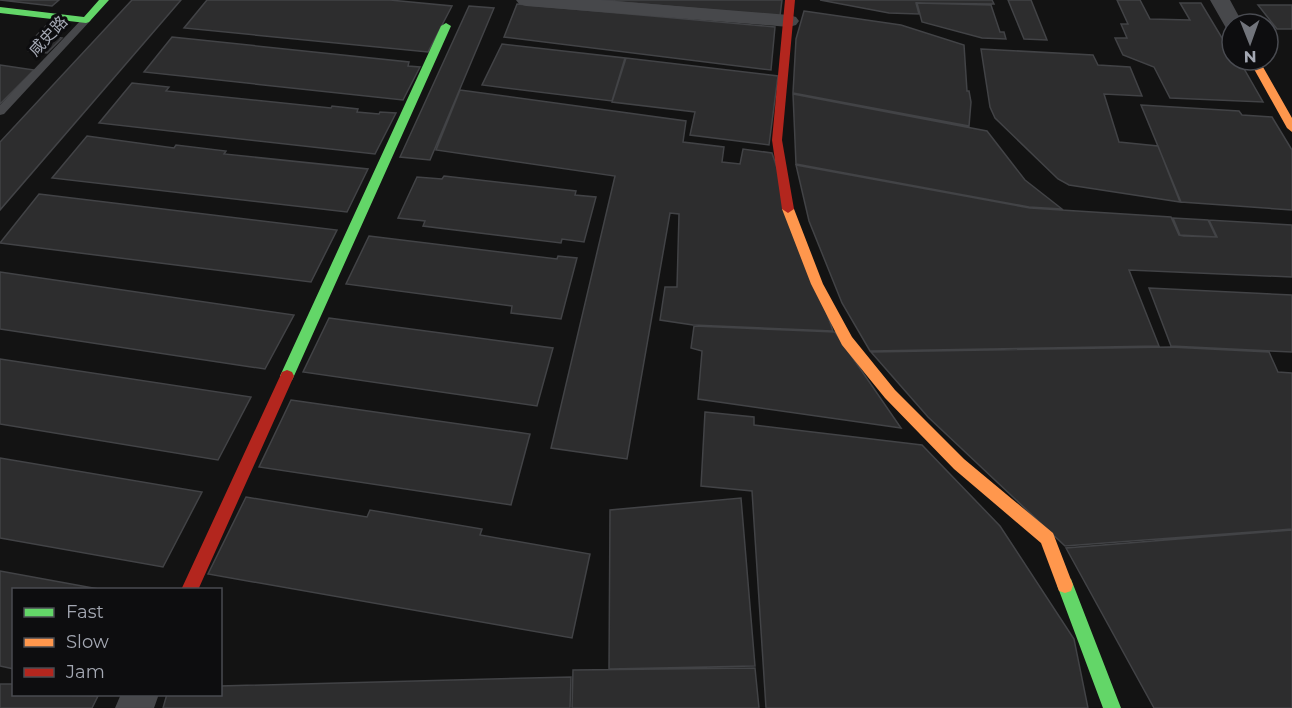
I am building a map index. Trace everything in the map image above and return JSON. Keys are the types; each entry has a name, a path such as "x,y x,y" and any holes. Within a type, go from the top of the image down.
{"street":[{"path":"86,20 105,0"},
{"path":"525,0 789,21"},
{"path":"790,0 777,140 787,206 818,284 847,341 890,394 959,464 1047,538 1112,708"},
{"name":"咸史路","path":"0,10 86,20"},
{"path":"190,588 446,26"},
{"path":"1261,72 1292,128"}],"lane":[{"name":"咸史路","path":"0,111 86,20"}],"building":[{"path":"0,0 59,0 52,6"},
{"path":"132,0 181,0 0,210 0,142"},
{"path":"207,0 390,0 452,6 428,52 184,28"},
{"path":"597,0 782,0 780,16"},
{"path":"820,0 992,0 994,4 916,3 919,14 889,13"},
{"path":"1008,0 1031,0 1047,40 1024,39"},
{"path":"1117,0 1140,0 1150,19 1190,20 1180,3 1201,3 1220,35 1220,72 1246,72 1263,102 1170,98 1154,67 1123,55 1115,38 1127,38 1121,24 1128,24"},
{"path":"917,3 991,5 1000,32 1004,32 1006,39 982,38 922,22"},
{"path":"517,4 775,27 771,70 504,37"},
{"path":"1258,5 1292,5 1292,29 1280,29 1280,12 1264,12"},
{"path":"469,6 494,8 430,160 400,157"},
{"path":"804,11 901,25 964,45 967,91 969,91 971,102 969,126 793,93 796,39"},
{"path":"51,21 69,23 56,37 62,38 47,53 29,51 43,36 37,35"},
{"path":"172,37 409,62 408,66 420,67 403,100 144,72"},
{"path":"502,44 625,58 612,101 482,85"},
{"path":"981,49 1093,55 1098,65 1130,67 1142,96 1104,94 1119,142 1158,146 1180,202 1069,185 1058,179 995,118 990,107"},
{"path":"626,58 778,76 769,145 690,135 695,112 612,102"},
{"path":"0,65 34,70 0,104"},
{"path":"132,83 169,87 166,91 331,108 332,106 358,109 357,112 396,113 375,154 99,123"},
{"path":"460,90 686,121 683,142 724,147 722,162 740,164 743,149 772,153 833,331 693,325 660,320 665,287 677,287 679,214 670,213 627,459 551,448 615,176 436,150"},
{"path":"793,94 987,131 1025,180 1062,209 1029,207 796,164"},
{"path":"1141,105 1239,111 1242,115 1272,117 1292,150 1292,210 1181,202"},
{"path":"87,136 174,148 176,145 226,151 224,154 368,169 347,212 52,178"},
{"path":"796,165 1030,208 1171,217 1179,235 1184,236 1217,237 1209,220 1292,225 1292,277 1129,270 1159,346 870,351 842,303 809,221"},
{"path":"444,176 576,191 575,195 596,197 584,242 562,239 561,243 423,226 425,221 398,218 417,177 442,179"},
{"path":"39,194 337,230 311,282 0,243"},
{"path":"1173,218 1208,220 1216,237 1180,235"},
{"path":"369,236 557,259 558,256 577,258 561,319 511,313 512,306 346,284"},
{"path":"0,272 294,315 265,369 0,329"},
{"path":"1149,288 1292,295 1292,352 1171,346"},
{"path":"329,318 553,348 537,406 303,372"},
{"path":"694,326 835,332 901,428 698,399 702,351 691,348"},
{"path":"1170,347 1269,352 1278,372 1292,373 1292,529 1065,546 928,417 871,352"},
{"path":"0,359 251,397 218,460 0,424"},
{"path":"291,400 530,434 511,505 259,467"},
{"path":"705,412 754,417 754,425 922,445 1000,526 1074,639 1088,708 766,708 752,491 701,486"},
{"path":"0,458 202,492 163,567 0,538"},
{"path":"246,497 367,517 370,510 482,529 480,535 590,554 572,638 208,574"},
{"path":"741,498 755,666 609,669 610,510"},
{"path":"1292,530 1292,708 1154,708 1066,548"},
{"path":"0,571 93,588 12,588 12,669 0,666"},
{"path":"755,668 759,708 572,708 573,670"},
{"path":"571,677 570,708 163,708 166,696 222,696 222,686"},
{"path":"0,684 12,684 12,696 98,696 92,708 0,708"}],"traffic: fast":[{"path":"0,10 86,20 104,0"},
{"path":"287,376 446,26"},
{"path":"1065,585 1112,708"}],"traffic: slow":[{"path":"1261,72 1292,128"},
{"path":"788,209 817,284 847,341 890,394 959,464 1047,538 1065,585"}],"traffic: jam":[{"path":"788,209 777,140 790,0"},
{"path":"190,588 287,376"}]}
